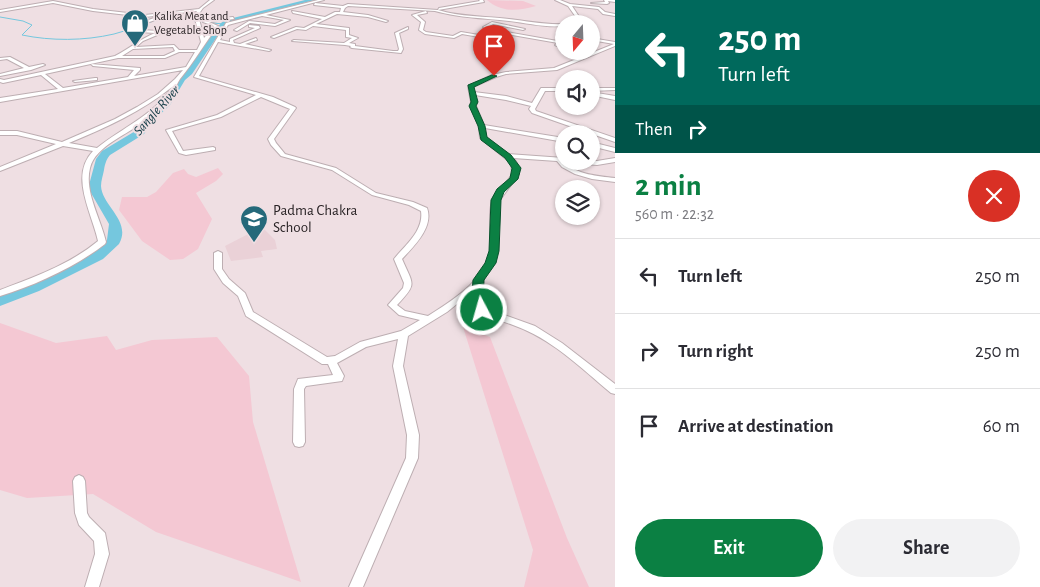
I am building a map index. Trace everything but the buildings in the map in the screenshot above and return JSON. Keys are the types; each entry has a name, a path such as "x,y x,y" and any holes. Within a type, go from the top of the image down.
{"street":[{"path":"204,42 196,16 212,0"},
{"path":"235,0 253,1"},
{"path":"283,0 297,2 322,0"},
{"path":"481,0 482,2 414,15 423,22 421,30 425,33 454,37 461,33 479,36 495,31"},
{"path":"557,0 569,5 599,8 604,13 615,15"},
{"path":"582,2 607,3 606,0 615,1"},
{"path":"247,5 253,1"},
{"path":"0,11 53,2 93,10 151,16 158,18 133,28 161,32 142,40 130,50 116,57 3,83"},
{"path":"0,293 50,274 90,253 102,242 100,229 86,192 86,169 94,154 134,127 166,99 177,80 216,26 204,21 234,18 297,2"},
{"path":"428,319 402,313 392,305 407,289 408,283 398,259 420,232 425,218 424,210 411,203 374,194 334,169 283,155 273,144 271,138 294,108 261,95 196,77 227,24 304,2 343,7 373,6 435,10 448,14 555,25"},
{"path":"569,5 576,15"},
{"path":"371,12 374,10 373,6"},
{"path":"341,13 343,7"},
{"path":"380,7 380,12 386,13"},
{"path":"151,16 200,10"},
{"path":"293,12 324,18"},
{"path":"273,37 297,28 305,28 336,13 368,16 386,22"},
{"path":"236,30 250,21 277,25 288,20 261,15"},
{"path":"474,17 474,21 523,29"},
{"path":"492,23 485,27 495,31 555,41"},
{"path":"243,25 266,28 252,34"},
{"path":"312,25 348,30 347,36 356,38 345,44"},
{"path":"232,42 231,40 240,35 259,27"},
{"path":"294,41 345,44 354,45 352,48 399,52 401,49 397,33 407,28"},
{"path":"241,44 256,39"},
{"path":"159,41 161,47"},
{"path":"218,41 269,50"},
{"path":"600,41 615,44"},
{"path":"256,48 266,43"},
{"path":"218,253 218,269 226,281 242,295 250,314 319,358 331,361 363,344 404,334 454,303 478,280 491,263 494,251 496,200 500,191 514,179 516,168 508,156 484,138 482,126 473,106 474,102 470,86 494,76 555,69 615,44"},
{"path":"130,50 174,46 177,51"},
{"path":"130,50 198,51"},
{"path":"116,57 165,57 177,51"},
{"path":"1,53 29,68"},
{"path":"0,59 8,58"},
{"path":"102,61 128,63"},
{"path":"88,63 138,69 127,79"},
{"path":"0,75 43,65"},
{"path":"0,100 187,68"},
{"path":"58,70 65,74"},
{"path":"41,73 63,90"},
{"path":"84,86 73,79 108,77 107,83"},
{"path":"0,169 62,144 138,109 177,80"},
{"path":"555,90 543,89 532,109 534,112 615,140"},
{"path":"600,90 615,89"},
{"path":"472,93 506,98 534,105"},
{"path":"600,94 615,98"},
{"path":"213,149 181,152 169,130 219,116 261,95"},
{"path":"482,126 555,138"},
{"path":"0,133 17,133 62,144 99,150"},
{"path":"600,146 615,150"},
{"path":"508,156 555,159"},
{"path":"600,162 615,160"},
{"path":"570,170 588,176 615,180"},
{"path":"478,280 477,305 482,310 532,328 559,346 615,390"},
{"path":"356,587 412,458 413,435 398,366 404,334"},
{"path":"299,442 299,399 302,382 338,378 339,376 331,361"},
{"path":"79,481 81,513 84,521 100,538 102,554 92,587"}],"shaded area":[{"path":"487,0 523,1 536,6 510,10 498,7"},
{"path":"218,168 223,174 216,181 196,193 212,219 198,249 183,259 170,260 142,241 119,210 122,197 147,197 156,192 173,173 184,169 188,174 196,177"},
{"name":"Padma Chakra School","path":"262,227 275,240 277,249 261,251 263,257 231,261 225,246"},
{"path":"0,323 56,343 107,336 116,350 152,340 217,337 249,376 253,422 301,582 156,532 93,494 27,498 0,490"},
{"path":"463,327 490,337 567,538 589,587 524,587 533,550"}],"waterway":[{"name":"Sangle River","path":"0,301 34,288 98,256 114,241 115,224 97,193 95,185 101,159 106,153 141,132 150,118 167,103 181,79 189,72 223,24 227,21 312,0"},
{"path":"0,17 23,21 32,25 22,35 56,39 103,36 162,20 188,20 223,24"}],"place":[{"name":"Kalika Meat and Vegetable Shop","path":"135,47"},
{"name":"Padma Chakra School","path":"254,243"}],"route":[{"path":"482,310 477,305 478,280 491,263 494,251 496,200 500,191 514,179 516,168 514,162 508,156 484,138 482,126 473,106 474,102 470,86 494,76"}]}
